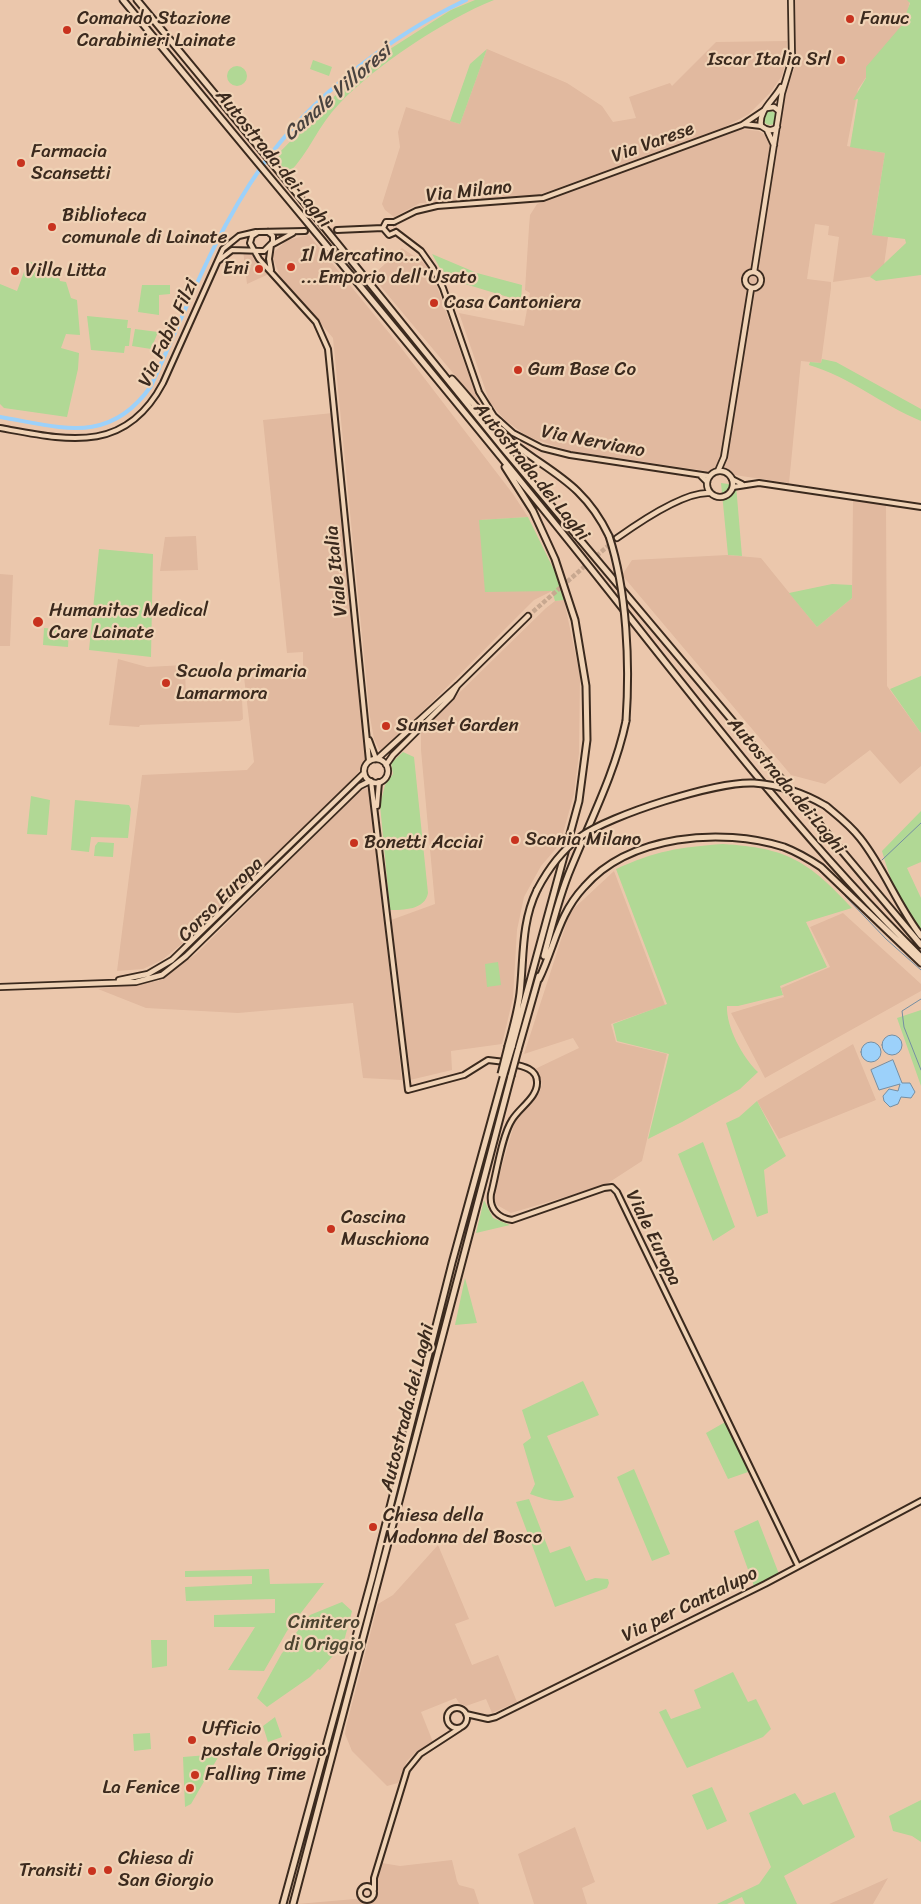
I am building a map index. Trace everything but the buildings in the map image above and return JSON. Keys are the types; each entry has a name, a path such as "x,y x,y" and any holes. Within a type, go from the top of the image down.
{"highway":[{"name":"Autostrada dei Laghi","path":"123,0 494,450 726,740 874,912 921,957"},
{"name":"Autostrada dei Laghi","path":"137,0 428,353 502,446 921,945"},
{"path":"428,353 496,428 574,487 590,504 609,536 619,573 628,677 626,721 609,781 562,891 539,979"},
{"path":"494,450 533,511 555,559 575,620 586,686 587,740 579,801 510,1046"},
{"path":"510,1046 520,994 524,934 529,908 537,890 555,860 571,843 590,830 621,816 706,789 741,783 765,784 798,792 826,806 848,824 860,838 908,919 921,936"},
{"path":"539,979 564,913 583,887 598,872 636,850 669,841 691,840 748,839 786,848 803,855 838,882 921,962"},
{"name":"Autostrada dei Laghi","path":"292,1904 511,1076 539,979"},
{"name":"Autostrada dei Laghi","path":"284,1904 370,1588 510,1046"}],"main road":[{"path":"754,272 779,111 793,48 791,0"},
{"path":"774,146 767,130 761,126 765,109 785,82"},
{"path":"765,109 774,107 779,111"},
{"path":"767,130 776,129 778,126"},
{"path":"751,289 756,288 761,283 760,276 754,272"},
{"path":"751,289 747,286 745,280 748,274 754,272"},
{"path":"698,494 707,484 709,476 718,471 724,457 751,289"},
{"path":"617,538 648,517 698,494 710,492 722,497 728,495 733,487 732,479 727,473 724,457"},
{"path":"718,471 727,473"},
{"path":"707,484 710,492"},
{"path":"449,695 377,759 369,761 364,772 370,781 379,782 387,776 386,765 392,755 449,695 458,685 528,616"},
{"path":"377,759 386,765"},
{"name":"Corso Europa","path":"68,984 135,978 166,964 364,772"},
{"name":"Corso Europa","path":"0,987 136,982 162,975 186,956 360,786 370,781"}],"street":[{"name":"Via Varese","path":"550,196 742,124 765,109"},
{"path":"742,124 761,126"},
{"name":"Via Milano","path":"394,222 428,207 536,199 550,196"},
{"path":"387,221 394,222 397,226 396,232 389,236 383,228 387,221"},
{"path":"337,230 383,228"},
{"path":"298,231 261,252 254,250 250,241 258,232 266,231 298,231 305,231"},
{"path":"266,231 272,236 269,260 272,272"},
{"name":"Via Fabio Filzi","path":"0,428 84,439 108,434 134,420 152,402 163,383 223,249 231,240 246,233 258,232"},
{"name":"Via Nerviano","path":"396,232 421,251 433,268 443,288 479,392 494,416 513,434 542,448 570,455 709,476"},
{"name":"Via Fabio Filzi","path":"216,263 228,252 254,250"},
{"name":"Viale Italia","path":"254,250 318,325 326,341 369,761"},
{"path":"699,475 707,484"},
{"path":"732,479 742,484"},
{"path":"733,487 742,484 780,486 921,507"},
{"name":"Viale Italia","path":"368,738 377,759"},
{"path":"370,781 376,818"},
{"path":"376,818 379,782"},
{"name":"Viale Europa","path":"376,818 408,1090 464,1076 492,1059 532,1071 537,1081 536,1091 509,1124 491,1194 491,1205 498,1215 512,1220 604,1188 612,1187 617,1192 798,1566"},
{"name":"Via per Cantalupo","path":"467,1721 474,1717 488,1719 496,1717 798,1566 921,1501"},
{"path":"450,1735 446,1717 451,1709 459,1708 466,1714 474,1717"},
{"path":"373,1904 374,1878 407,1770 420,1754 460,1728 467,1721 466,1714"},
{"path":"449,1724 454,1728 460,1728"},
{"path":"368,1904 360,1893 374,1878"},
{"path":"366,1886 374,1890"},
{"path":"364,1900 373,1897"}],"shaded area":[{"path":"795,0 910,0 906,20 858,89 847,146 885,153 872,234 888,237 884,265 874,276 833,282 839,237 828,235 829,226 815,224 807,279 831,282 831,288 821,363 801,361 789,483 570,451 528,437 505,420 490,403 459,313 524,326 530,293 525,290 530,215 537,204 740,129 759,131 777,143 784,95 796,64"},
{"path":"787,41 786,60 782,76 770,93 749,114 721,129 533,197 420,203 394,217 385,210 382,204 400,147 398,132 406,107 460,124 487,49 567,83 602,106 613,122 636,118 629,97 670,83 672,86 716,42"},
{"path":"309,235 399,345 513,494 528,517 479,520 552,591 534,600 381,753 374,739 370,717 333,338 280,276 274,261 273,253 287,240"},
{"path":"402,248 430,267 478,401 372,276"},
{"path":"243,250 252,250 271,273 247,284"},
{"path":"333,413 368,752 360,770 328,806 199,930 162,960 143,969 117,971 142,775 247,770 254,762 244,677 303,675 303,652 287,653 263,420"},
{"path":"853,499 886,504 887,686 921,733 921,766 900,784 870,750 825,784 791,775 622,575 632,560 727,555 761,558 817,627 852,598"},
{"path":"196,536 198,570 160,571 165,537"},
{"path":"0,574 13,575 10,646 0,646"},
{"path":"564,600 580,676 579,753 574,794 560,844 541,866 524,897 517,930 513,998 502,1044 451,1051 452,1070 410,1080 391,920 435,904 421,750 421,730 546,608 555,601"},
{"name":"Scuola primaria Lamarmora","path":"118,659 147,667 185,665 186,701 242,699 243,719 240,721 140,725 139,727 109,725"},
{"path":"369,788 402,1080 363,1078 353,1003 238,1013 146,1008 98,989 158,981 196,954 358,793 363,789"},
{"path":"614,871 665,1005 611,1024 616,1042 667,1054 642,1161 605,1185 511,1213 497,1205 493,1197 516,1118 539,1093 542,1084 535,1069 579,1048 573,1038 524,1054 570,912"},
{"path":"843,913 921,984 921,991 765,1078 731,1013 784,997 781,988 830,967 810,927"},
{"path":"853,1044 876,1100 779,1139 757,1101"},
{"path":"438,1545 469,1619 455,1624 472,1665 498,1655 517,1702 492,1713 486,1699 466,1706 459,1703 456,1698 421,1712 433,1742 417,1751 407,1761 398,1783 387,1786 352,1751 345,1734 346,1727 378,1604 393,1595"},
{"path":"575,1827 595,1882 582,1888 587,1904 534,1904 518,1854"},
{"path":"452,1860 459,1885 474,1889 479,1904 297,1904 355,1899 372,1902 382,1863 400,1866"},
{"path":"888,1878 873,1904 829,1904 857,1892"}],"green space":[{"path":"475,0 494,0 433,31 391,59 354,89 332,112 289,173 274,158 365,65 451,10"},
{"path":"907,0 921,0 921,275 876,281 870,277 906,243 905,239 872,235 885,153 850,147 858,99 853,100 866,78 866,67 902,25 910,3"},
{"path":"487,49 460,124 450,121 470,64"},
{"path":"313,60 332,67 329,76 310,69"},
{"path":"237,66 244,69 247,76 244,83 237,86 230,83 227,76 230,69"},
{"path":"767,111 773,111 777,118 773,125 767,125 763,121 763,115"},
{"path":"432,254 477,273 522,285 521,301 465,284 441,270"},
{"path":"28,261 57,270 60,281 66,282 71,298 77,300 80,335 66,334 61,348 79,353 78,369 67,417 4,408 0,404 0,284 17,291"},
{"path":"142,285 170,285 170,294 159,295 159,315 138,312"},
{"path":"87,316 128,320 127,328 131,328 129,346 125,346 124,353 91,350"},
{"path":"135,329 158,332 151,349 132,346"},
{"path":"822,359 836,362 921,409 921,421 824,370 809,365 810,362 821,363"},
{"path":"721,483 736,485 742,556 728,555"},
{"path":"528,517 555,572 564,600 555,601 552,591 485,592 479,520"},
{"path":"99,549 153,554 151,657 89,650"},
{"path":"832,584 852,585 852,598 817,627 789,593"},
{"path":"44,628 69,630 68,647 43,645"},
{"path":"921,676 921,733 890,689"},
{"path":"403,752 414,757 428,893 423,903 418,906 390,910 380,805 385,785 393,774 391,763"},
{"path":"31,796 50,800 47,835 27,834"},
{"path":"75,800 129,805 131,809 128,838 91,837 89,852 71,850"},
{"path":"921,811 921,862 907,868 921,898 921,932 897,893 882,851"},
{"path":"98,842 114,843 113,857 94,856 95,846"},
{"path":"723,844 764,849 795,860 809,868 852,908 806,922 827,967 780,986 783,995 738,1006 727,1006 729,1023 736,1042 758,1072 740,1089 648,1139 669,1054 617,1041 613,1024 667,1004 616,869 643,858 668,851"},
{"path":"498,962 501,985 487,987 485,964"},
{"path":"921,1010 921,1086 897,1018"},
{"path":"757,1101 786,1156 764,1170 768,1213 757,1217 726,1123 739,1117"},
{"path":"703,1142 735,1227 713,1241 678,1154"},
{"path":"484,1200 493,1218 510,1225 476,1233"},
{"path":"465,1278 477,1323 455,1325"},
{"path":"583,1381 599,1415 547,1436 574,1497 557,1501 530,1494 535,1484 523,1444 531,1438 522,1410"},
{"path":"727,1421 748,1472 728,1479 706,1433"},
{"path":"634,1469 670,1554 652,1561 617,1477"},
{"path":"529,1499 550,1553 570,1546 586,1581 595,1578 608,1579 607,1588 555,1607 516,1502"},
{"path":"758,1520 779,1574 754,1586 734,1531"},
{"path":"269,1569 270,1584 324,1583 287,1631 264,1671 228,1670 255,1627 214,1627 214,1615 275,1613 275,1599 186,1601 185,1587 252,1584 252,1576 185,1577 185,1571"},
{"name":"Cimitero di Origgio","path":"342,1602 352,1611 343,1645 320,1670 318,1669 310,1677 267,1707 257,1698 282,1653 291,1644 289,1642 310,1615"},
{"path":"151,1640 167,1640 167,1666 152,1668"},
{"path":"733,1672 748,1702 756,1699 771,1729 763,1737 687,1768 659,1712 666,1709 671,1719 701,1708 694,1690"},
{"path":"275,1717 282,1737 268,1742 263,1726"},
{"path":"150,1733 151,1749 134,1751 133,1734"},
{"path":"220,1754 191,1804 185,1807 183,1757"},
{"path":"712,1787 727,1821 707,1830 692,1795"},
{"path":"835,1792 855,1837 784,1876 797,1904 745,1904 742,1897 727,1904 717,1904 759,1884 771,1867 749,1813 795,1793 803,1805"},
{"path":"921,1800 921,1842 912,1836 893,1831 889,1816"}],"water":[{"path":"888,1035 896,1035 902,1041 902,1049 896,1055 888,1055 882,1049 882,1041"},
{"path":"867,1042 875,1042 881,1048 881,1056 875,1062 867,1062 861,1056 861,1048"},
{"path":"893,1060 902,1083 910,1083 915,1092 911,1098 901,1097 898,1104 890,1107 884,1101 883,1096 889,1089 898,1091 900,1084 879,1090 871,1070"}],"waterway":[{"name":"Canale Villoresi","path":"0,417 43,425 83,428 101,425 118,418 135,405 151,386 215,245 245,191 282,141 328,93 381,50 409,31 466,0"},
{"path":"882,860 921,823"},
{"path":"845,896 886,939 921,970"},
{"path":"921,999 902,1011 904,1027 921,1070"}],"tunnel":[{"path":"305,231 337,230"},
{"path":"528,616 617,538"}],"place":[{"name":"Fanuc","path":"850,19"},
{"name":"Comando Stazione Carabinieri Lainate","path":"67,30"},
{"name":"Iscar Italia Srl","path":"841,60"},
{"name":"Farmacia Scansetti","path":"21,163"},
{"name":"Biblioteca comunale di Lainate","path":"52,227"},
{"name":"Il Mercatino... ...Emporio dell'Usato","path":"291,267"},
{"name":"Eni","path":"259,269"},
{"name":"Villa Litta","path":"15,271"},
{"name":"Casa Cantoniera","path":"434,303"},
{"name":"Gum Base Co","path":"518,370"},
{"name":"Humanitas Medical Care Lainate","path":"38,622"},
{"name":"Scuola primaria Lamarmora","path":"166,683"},
{"name":"Sunset Garden","path":"386,726"},
{"name":"Scania Milano","path":"515,840"},
{"name":"Bonetti Acciai","path":"354,843"},
{"name":"Cascina Muschiona","path":"331,1229"},
{"name":"Chiesa della Madonna del Bosco","path":"373,1527"},
{"name":"Ufficio postale Origgio","path":"192,1740"},
{"name":"Falling Time","path":"195,1775"},
{"name":"La Fenice","path":"190,1788"},
{"name":"Chiesa di San Giorgio","path":"108,1870"},
{"name":"Transiti","path":"92,1871"}]}
